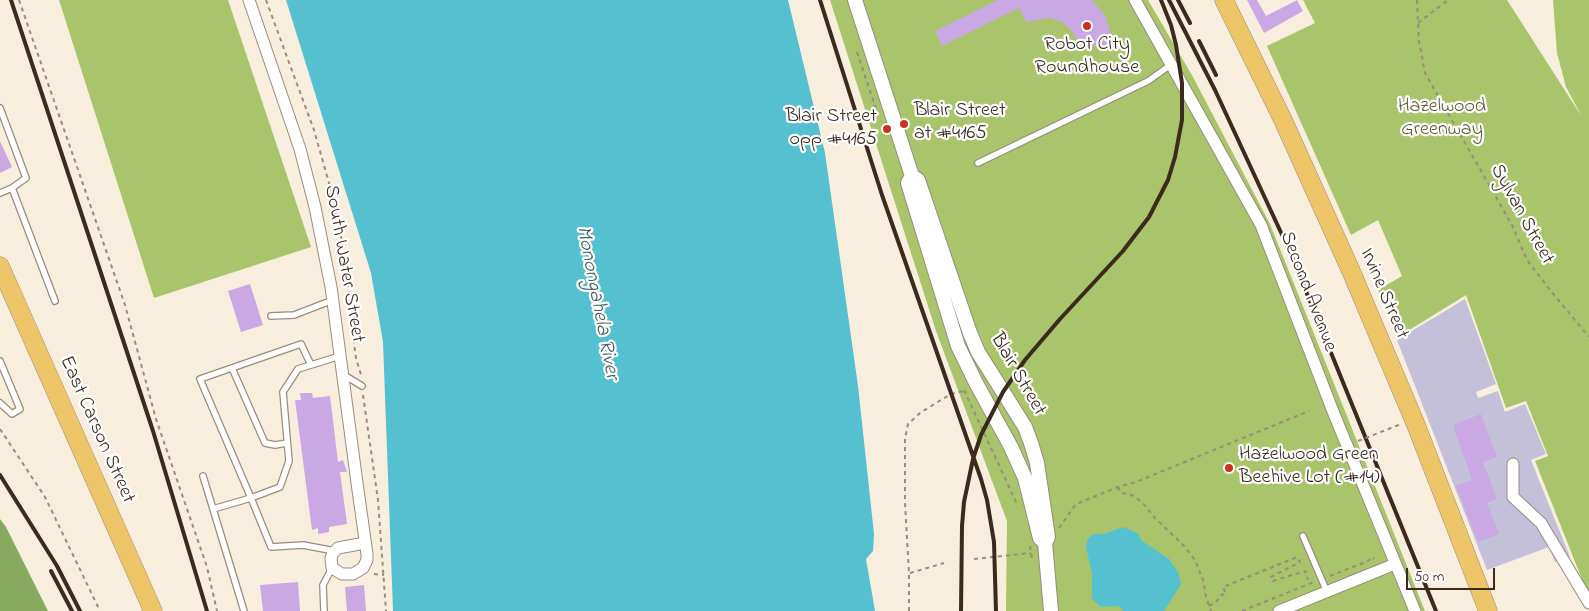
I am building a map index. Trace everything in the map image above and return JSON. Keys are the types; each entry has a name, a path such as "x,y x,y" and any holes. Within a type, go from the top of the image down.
{"main road":[{"name":"Irvine Street","path":"1224,0 1283,120 1351,271 1416,425 1488,611"},
{"name":"East Carson Street","path":"0,266 153,611"}],"street":[{"name":"South Water Street","path":"248,0 290,116 308,178 323,245 332,300 367,560 363,568 357,572 347,574 336,572 332,568"},
{"name":"Blair Street","path":"855,0 912,176 918,180 978,352 1025,427 1032,443 1045,508 1048,537 1045,543 1051,611"},
{"name":"Second Avenue","path":"1135,0 1261,225 1415,611"},
{"name":"Blair Street","path":"912,176 908,183 958,346 1011,447 1025,478 1040,538 1045,543"},
{"path":"1513,464 1513,497 1541,523 1589,603"},
{"path":"332,568 331,558 335,551 343,546 365,543"},
{"path":"1279,611 1395,564"}],"lane":[{"path":"978,163 1148,81 1172,64"},
{"path":"0,108 26,178 0,194"},
{"path":"12,188 55,301"},
{"path":"271,316 294,315 332,300"},
{"path":"311,365 301,344 200,379 271,547 303,545 335,551"},
{"path":"213,509 251,498 280,486 288,462 283,392 298,369 340,356"},
{"path":"0,361 20,409 12,414 0,403"},
{"path":"232,368 265,443 275,445 287,443"},
{"path":"342,373 362,386"},
{"path":"203,476 244,611"},
{"path":"1303,536 1326,592"},
{"path":"324,611 323,585 332,568"}],"path":[{"path":"19,0 125,305 156,418 207,567 218,611"},
{"name":"Sylvan Street","path":"1417,0 1419,41 1425,73 1512,225 1527,260 1589,337"},
{"path":"1418,24 1448,0"},
{"path":"909,611 905,503 905,439 908,424 920,413 936,403 976,383"},
{"path":"1059,527 1076,504 1118,487 1136,482 1309,410"},
{"path":"1358,441 1401,424"},
{"path":"0,429 44,497 100,611"},
{"path":"995,454 1018,506"},
{"path":"1118,487 1120,493 1130,494 1142,502 1195,560 1211,611"},
{"path":"1030,542 1033,562"},
{"path":"974,559 1032,553"},
{"path":"1209,606 1221,595 1226,594 1223,587 1298,557 1300,562 1272,577 1273,580 1305,571 1308,580"},
{"path":"1242,611 1368,561 1373,557"},
{"path":"909,573 944,563"},
{"path":"384,575 386,611"}],"shaded area":[{"path":"1465,299 1496,384 1476,392 1478,398 1498,391 1505,412 1525,404 1546,454 1531,460 1570,557 1555,562 1549,547 1487,570 1397,340"}],"green space":[{"path":"59,0 228,0 311,247 154,298"},
{"path":"830,0 1148,0 1193,77 1270,224 1425,611 1006,611 1007,521 936,331"},
{"name":"Hazelwood Greenway","path":"1303,0 1507,0 1582,117 1566,87 1557,53 1553,0 1589,0 1589,597 1535,461 1548,456 1526,401 1506,408 1466,295 1398,337 1378,290 1402,276 1378,220 1351,235 1267,46 1315,23"},
{"path":"0,519 6,527 48,611 0,611"}],"water":[{"name":"Monongahela River","path":"286,0 788,0 825,153 858,386 874,534 873,551 866,559 875,611 393,611 383,342 371,273"},
{"path":"1123,527 1137,533 1142,541 1169,559 1178,572 1181,584 1164,611 1124,611 1118,606 1101,607 1092,599 1092,573 1086,547 1088,538 1094,534 1104,534"}],"building":[{"name":"Robot City Roundhouse","path":"998,0 1092,0 1105,15 1114,44 1081,47 1071,30 1062,22 1048,18 1026,22 1019,8 942,46 935,31"},
{"path":"1247,0 1257,0 1266,16 1297,0 1303,11 1264,33"},
{"path":"0,141 12,167 0,173"},
{"path":"250,284 263,325 241,332 228,291"},
{"path":"300,393 312,393 313,398 330,396 338,462 343,460 347,472 340,472 347,524 329,527 329,532 318,534 318,528 312,530 295,400 301,400"},
{"path":"1481,414 1497,457 1483,462 1497,499 1487,503 1499,534 1478,542 1456,486 1472,480 1453,425"},
{"path":"298,582 300,611 263,611 260,585"},
{"path":"364,585 366,611 347,611 345,587"}],"railway":[{"path":"11,0 153,431 207,611"},
{"path":"820,0 882,195 981,479 987,500 994,542 996,611"},
{"path":"961,611 964,502 973,459 981,435 1003,392 1025,360 1123,251 1149,217 1168,180 1175,157 1182,120 1182,83 1171,25 1161,0"},
{"path":"1169,0 1215,90 1290,252 1436,611"},
{"path":"1178,0 1190,23"},
{"path":"1199,41 1216,75"},
{"path":"0,475 57,566 80,611"},
{"path":"51,571 72,611"}],"place":[{"name":"Robot City Roundhouse","path":"1087,26"},
{"name":"Blair Street at #4165","path":"904,124"},
{"name":"Blair Street opp #4165","path":"887,129"},
{"name":"Hazelwood Green Beehive Lot (#14)","path":"1229,468"}]}
